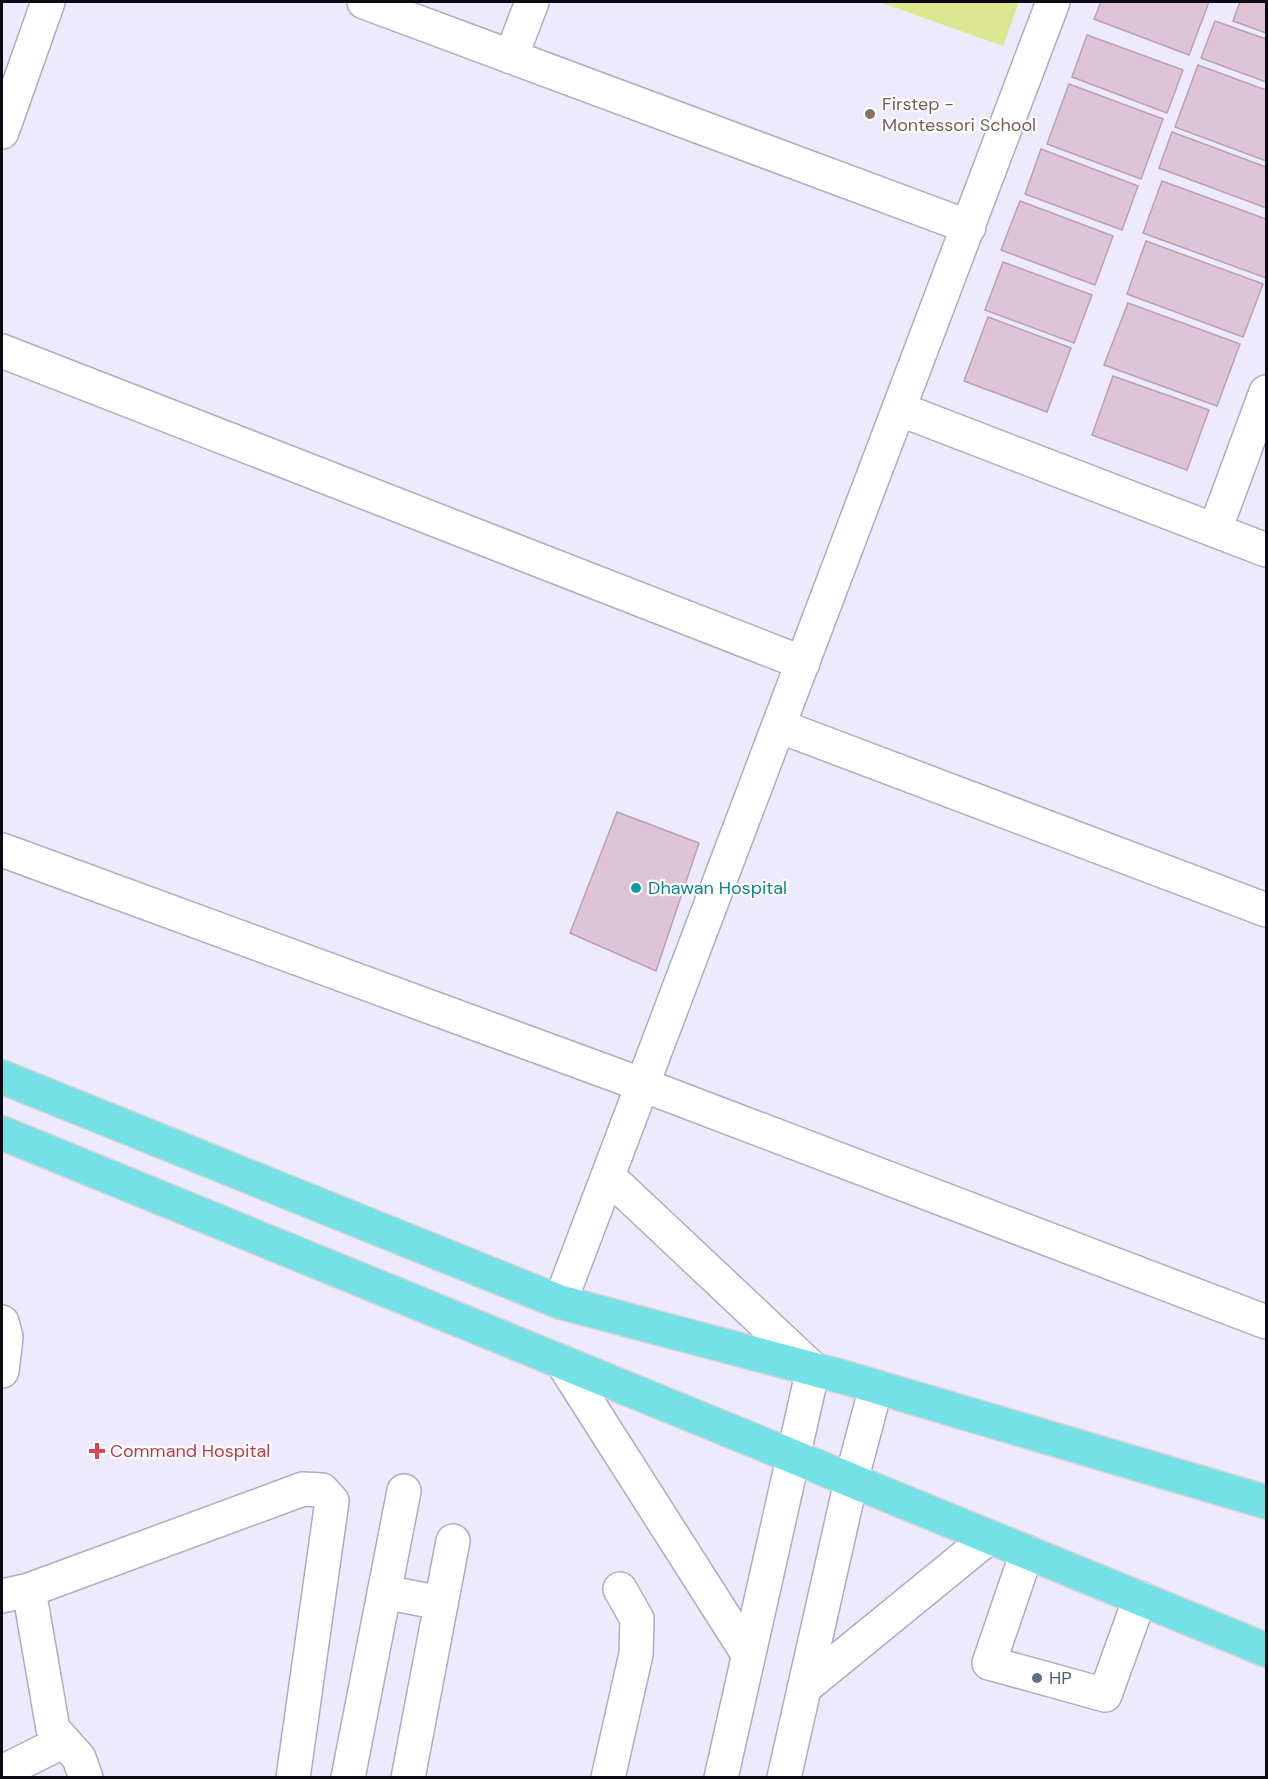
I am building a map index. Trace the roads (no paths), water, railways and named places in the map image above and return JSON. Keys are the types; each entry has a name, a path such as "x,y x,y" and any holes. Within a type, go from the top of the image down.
{"main road":[{"path":"2,1077 560,1302 813,1369 1266,1503"},
{"path":"2,1133 1266,1650"}],"street":[{"path":"2,132 48,2"},
{"path":"364,2 969,227"},
{"path":"511,57 532,2"},
{"path":"560,1302 1053,2"},
{"path":"2,351 803,663"},
{"path":"1215,530 1266,392"},
{"path":"899,409 1266,550"},
{"path":"779,726 1266,910"},
{"path":"2,850 643,1085 1266,1322"},
{"path":"608,1176 813,1369 721,1778"},
{"path":"2,1322 6,1337 2,1371"},
{"path":"562,1362 748,1654"},
{"path":"784,1778 851,1481 876,1387"},
{"path":"86,1778 79,1758 54,1729 15,1593 303,1489 322,1490 332,1501 293,1778"},
{"path":"348,1778 404,1491"},
{"path":"804,1688 989,1537"},
{"path":"408,1778 453,1541"},
{"path":"1027,1552 989,1663 1105,1695 1140,1598"},
{"path":"608,1778 636,1654 637,1619 620,1590"},
{"path":"384,1592 441,1603"},
{"path":"2,1772 64,1741"}],"place":[{"name":"Firstep - Montessori School","path":"870,114"},
{"name":"Dhawan Hospital","path":"636,888"},
{"name":"Command Hospital","path":"97,1451"},
{"name":"HP","path":"1037,1678"}]}
